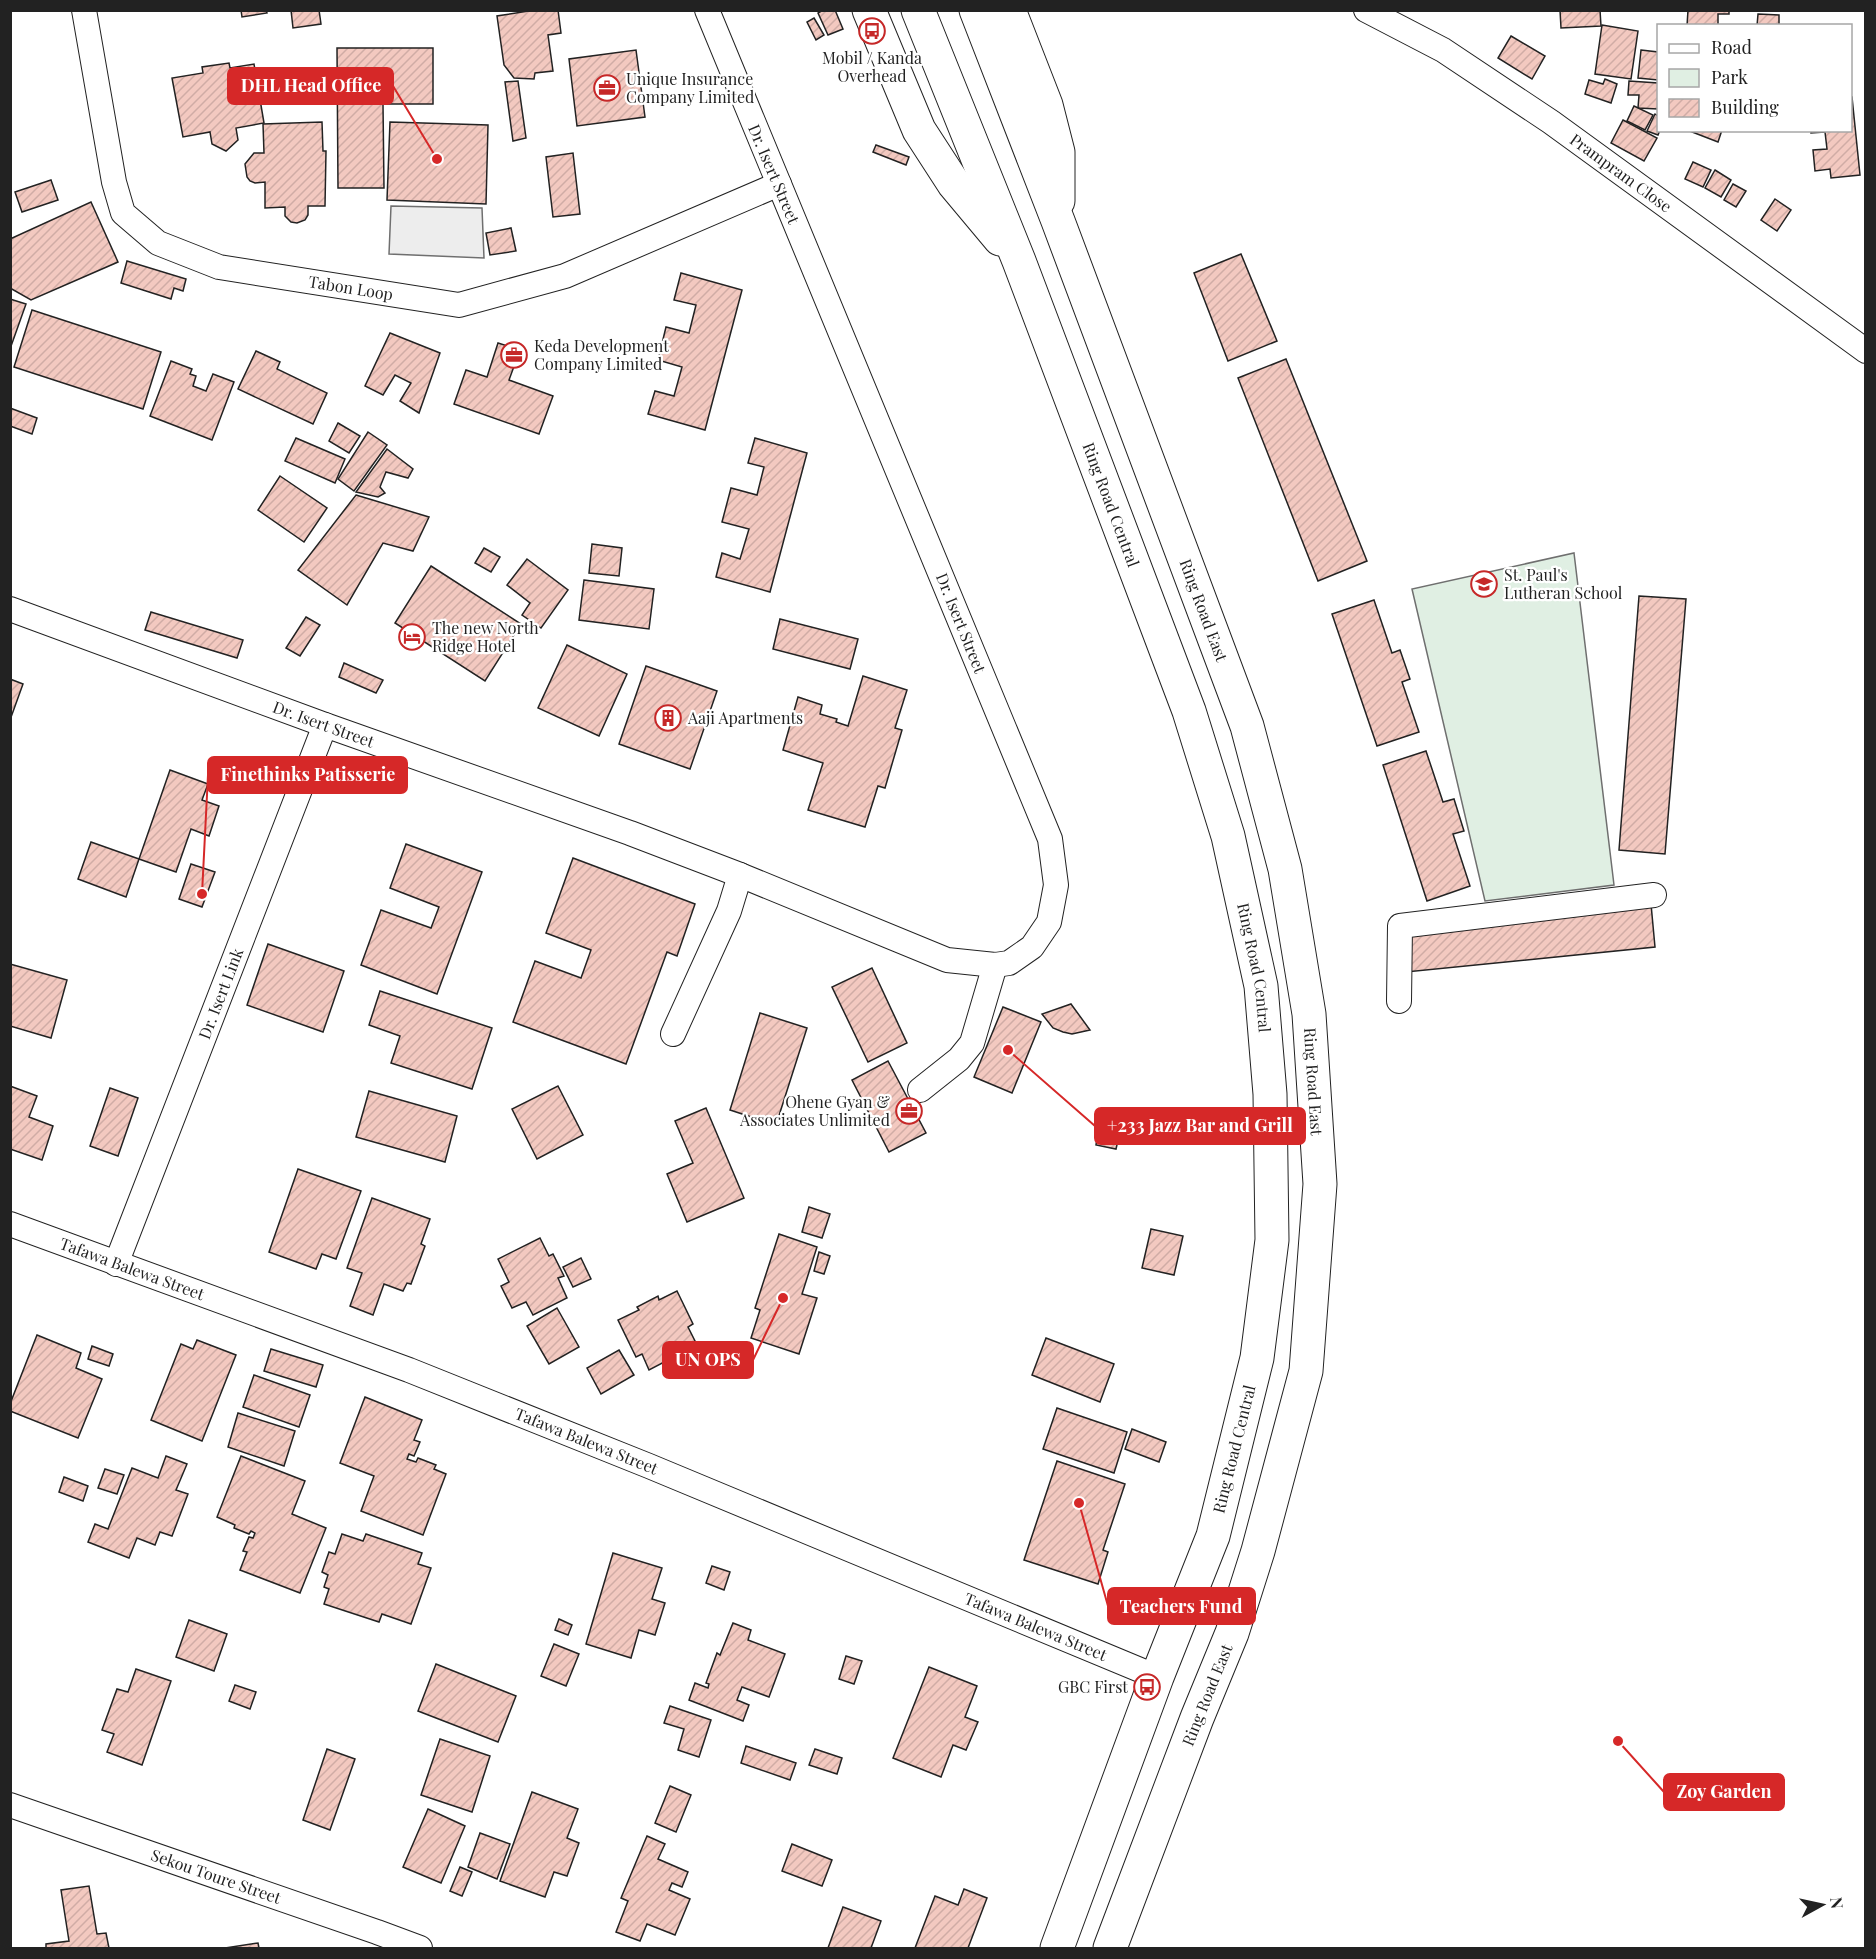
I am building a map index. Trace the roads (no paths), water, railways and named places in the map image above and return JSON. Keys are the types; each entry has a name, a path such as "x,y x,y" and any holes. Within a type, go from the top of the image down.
{"main road":[{"path":"869,10 919,130 954,184 1018,261"},
{"name":"Ring Road Central","path":"918,10 1018,261 1189,711 1228,836 1261,986 1270,1094 1272,1240 1257,1358 1213,1536 1157,1677 1056,1948"},
{"path":"976,10 1058,221"},
{"path":"1009,10 1046,105 1058,152 1058,221"},
{"name":"Ring Road East","path":"1058,221 1247,726 1285,869 1310,1014 1320,1184 1306,1371 1258,1551 1232,1633 1197,1718 1110,1948"},
{"path":"1076,1896 1123,1914"}],"street":[{"name":"Tabon Loop","path":"84,10 114,182 123,213 158,243 219,267 459,304 565,276 778,184"},
{"name":"Dr. Isert Street","path":"10,609 740,875 947,960 995,965 1009,963 1032,947 1049,922 1056,885 1050,839 707,10"},
{"name":"Prampram Close","path":"1366,10 1443,50 1551,122 1866,351"},
{"name":"Dr. Isert Link","path":"116,1264 325,724"},
{"path":"673,1034 729,911 740,875"},
{"path":"1399,1001 1400,926 1654,895"},
{"path":"920,1090 959,1059 972,1043 995,965"},
{"name":"Tafawa Balewa Street","path":"10,1224 409,1370 649,1466 1157,1677"},
{"name":"Sekou Toure Street","path":"10,1805 420,1948"}],"place":[{"name":"Mobil / Kanda Overhead","path":"872,31"},
{"name":"Unique Insurance Company Limited","path":"607,88"},
{"name":"DHL Head Office","path":"437,159"},
{"name":"Keda Development Company Limited","path":"514,355"},
{"name":"St. Paul's Lutheran School","path":"1484,584"},
{"name":"The new North Ridge Hotel","path":"412,637"},
{"name":"Aaji Apartments","path":"668,718"},
{"name":"Finethinks Patisserie","path":"202,894"},
{"name":"+233 Jazz Bar and Grill","path":"1008,1050"},
{"name":"Ohene Gyan & Associates Unlimited","path":"909,1111"},
{"name":"UN OPS","path":"783,1298"},
{"name":"Teachers Fund","path":"1079,1503"},
{"name":"GBC First","path":"1147,1687"},
{"name":"Zoy Garden","path":"1618,1741"}]}
